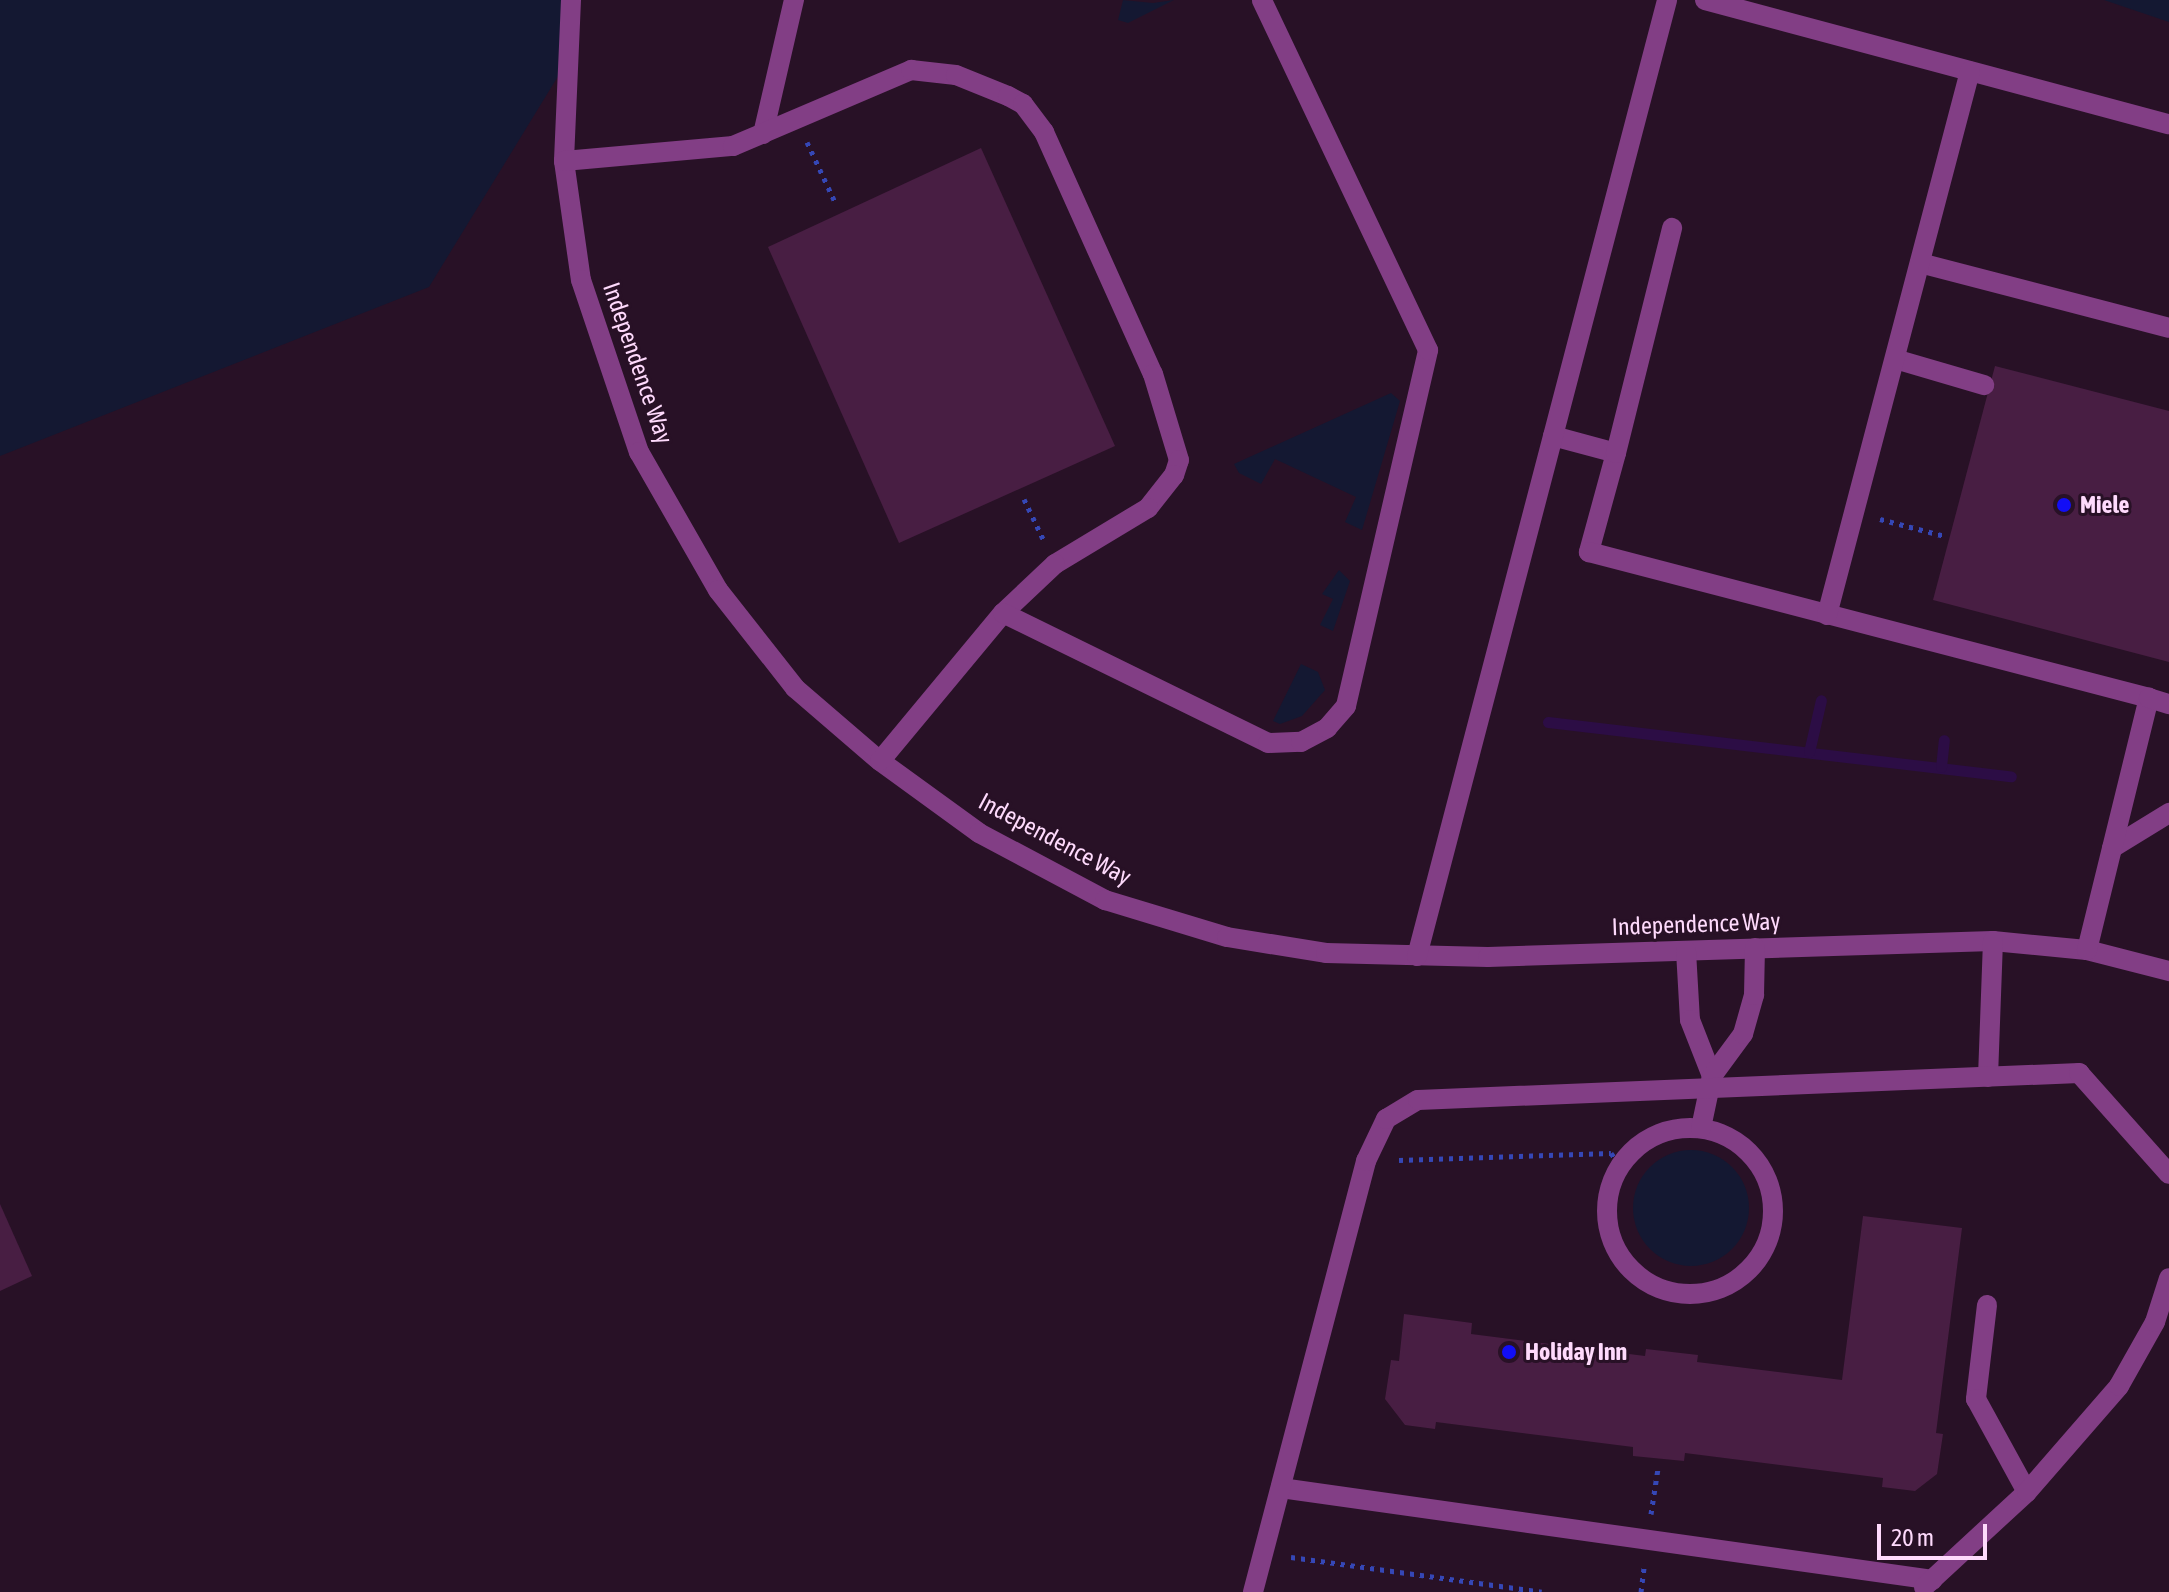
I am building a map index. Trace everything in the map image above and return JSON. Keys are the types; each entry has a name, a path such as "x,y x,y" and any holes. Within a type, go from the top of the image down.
{"street":[{"name":"Independence Way","path":"571,0 564,161 581,280 639,452 718,590 795,688 880,761 979,833 1105,900 1227,937 1326,953 1417,956 1993,941 2087,950 2169,971"},
{"path":"763,134 794,0"},
{"path":"1003,613 1268,743 1301,742 1327,728 1346,706 1428,350 1262,0"},
{"path":"1417,956 1667,0"},
{"path":"1705,0 2169,124"},
{"path":"564,161 733,146 911,70 956,75 1008,96 1023,104 1044,132 1153,374 1179,460 1174,475 1148,508 1055,564 1003,613 880,761"},
{"path":"1827,615 1970,71"},
{"path":"1672,228 1589,552 2169,704"},
{"path":"1920,263 2169,328"},
{"path":"1895,359 1984,385"},
{"path":"1553,436 1616,453"},
{"path":"2087,950 2149,698"},
{"path":"2112,848 2169,813"},
{"path":"1988,1077 1993,941"},
{"path":"1701,1128 1711,1083 1743,1034 1754,995 1755,948"},
{"path":"1686,951 1690,1020 1711,1083"},
{"path":"1253,1592 1366,1161 1386,1119 1418,1100 1711,1083 2079,1073 2169,1174"},
{"path":"1701,1128 1730,1137 1754,1156 1770,1183 1775,1213 1768,1243 1751,1269 1726,1287 1696,1295 1665,1291 1638,1277 1617,1253 1607,1224 1608,1193 1620,1165 1642,1143 1670,1130 1701,1128"},
{"path":"1281,1488 1926,1586 2027,1492 2119,1386 2155,1322 2169,1278"},
{"path":"1987,1305 1976,1399 2027,1492"}],"path":[{"path":"797,120 835,202"},
{"path":"1024,499 1055,564"},
{"path":"1879,519 1945,536"},
{"path":"1366,1161 1611,1153 1620,1165"},
{"path":"1291,1557 1542,1592"}],"shaded area":[{"path":"0,0 576,0 560,73 429,287 0,456"},
{"path":"1123,0 1153,3 1174,0 1128,23 1118,20"},
{"path":"2104,0 2169,0 2169,22"},
{"path":"1391,393 1400,401 1362,530 1345,522 1356,497 1275,459 1261,484 1239,473 1234,464"},
{"path":"1339,570 1350,581 1333,631 1320,625 1333,599 1322,594"},
{"path":"1301,664 1318,672 1325,690 1302,716 1280,724 1273,721"},
{"path":"1691,1150 1713,1155 1732,1167 1744,1186 1749,1208 1744,1230 1732,1249 1713,1261 1691,1266 1669,1261 1650,1249 1638,1230 1633,1208 1638,1186 1650,1167 1669,1155"}],"building":[{"path":"981,148 1115,446 899,543 768,247"},
{"name":"Miele","path":"1995,366 2169,411 2169,662 1933,600"},
{"path":"0,1204 32,1276 0,1291"},
{"name":"Holiday Inn","path":"1863,1216 1962,1228 1936,1433 1943,1434 1937,1474 1915,1491 1882,1487 1883,1478 1685,1453 1684,1461 1633,1456 1633,1447 1436,1422 1435,1429 1405,1425 1385,1399 1391,1360 1399,1361 1404,1314 1472,1323 1471,1334 1645,1356 1646,1349 1698,1355 1697,1362 1842,1380"}],"waterway":[{"path":"1809,752 1821,700"},
{"path":"1548,722 2011,776"},
{"path":"1941,767 1944,740"}],"place":[{"name":"Miele","path":"2064,505"},
{"name":"Holiday Inn","path":"1509,1352"}]}
